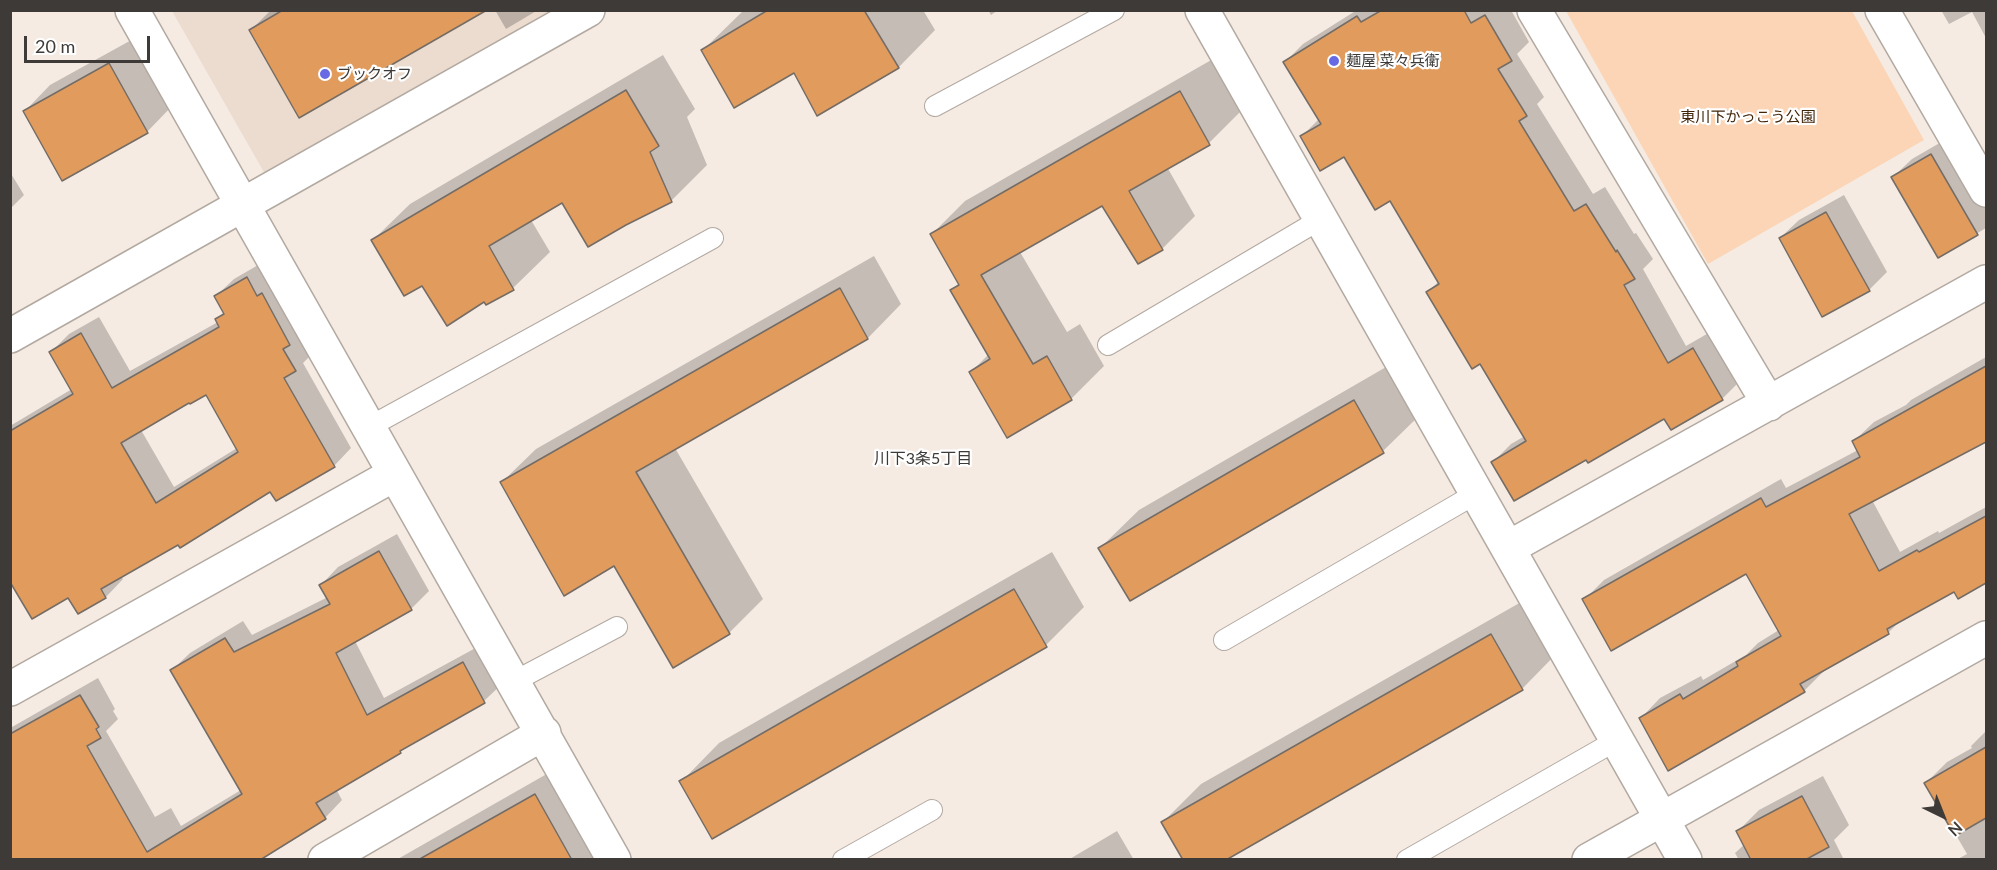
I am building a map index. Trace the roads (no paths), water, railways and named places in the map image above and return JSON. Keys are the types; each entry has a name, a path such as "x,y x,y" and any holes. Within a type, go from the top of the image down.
{"street":[{"path":"132,10 614,860"},
{"path":"10,336 588,10"},
{"path":"1534,10 1769,404"},
{"path":"1882,10 1986,190"},
{"path":"1209,13 1322,219 1685,860"},
{"path":"1508,548 1986,282"},
{"path":"10,689 395,474"},
{"path":"1588,860 1986,638"},
{"path":"325,860 544,733"}],"lane":[{"path":"935,106 1114,10"},
{"path":"1108,345 1322,219"},
{"path":"369,427 713,238"},
{"path":"1224,640 1478,493"},
{"path":"513,682 617,627"},
{"path":"1407,860 1617,740"},
{"path":"843,860 932,810"}],"place":[{"name":"麺屋 菜々兵衛","path":"1334,61"},
{"name":"ブックオフ","path":"325,74"}],"district":[{"name":"川下3条5丁目","path":"923,459"}],"park label":[{"name":"東川下かっこう公園","path":"1748,117"}]}
